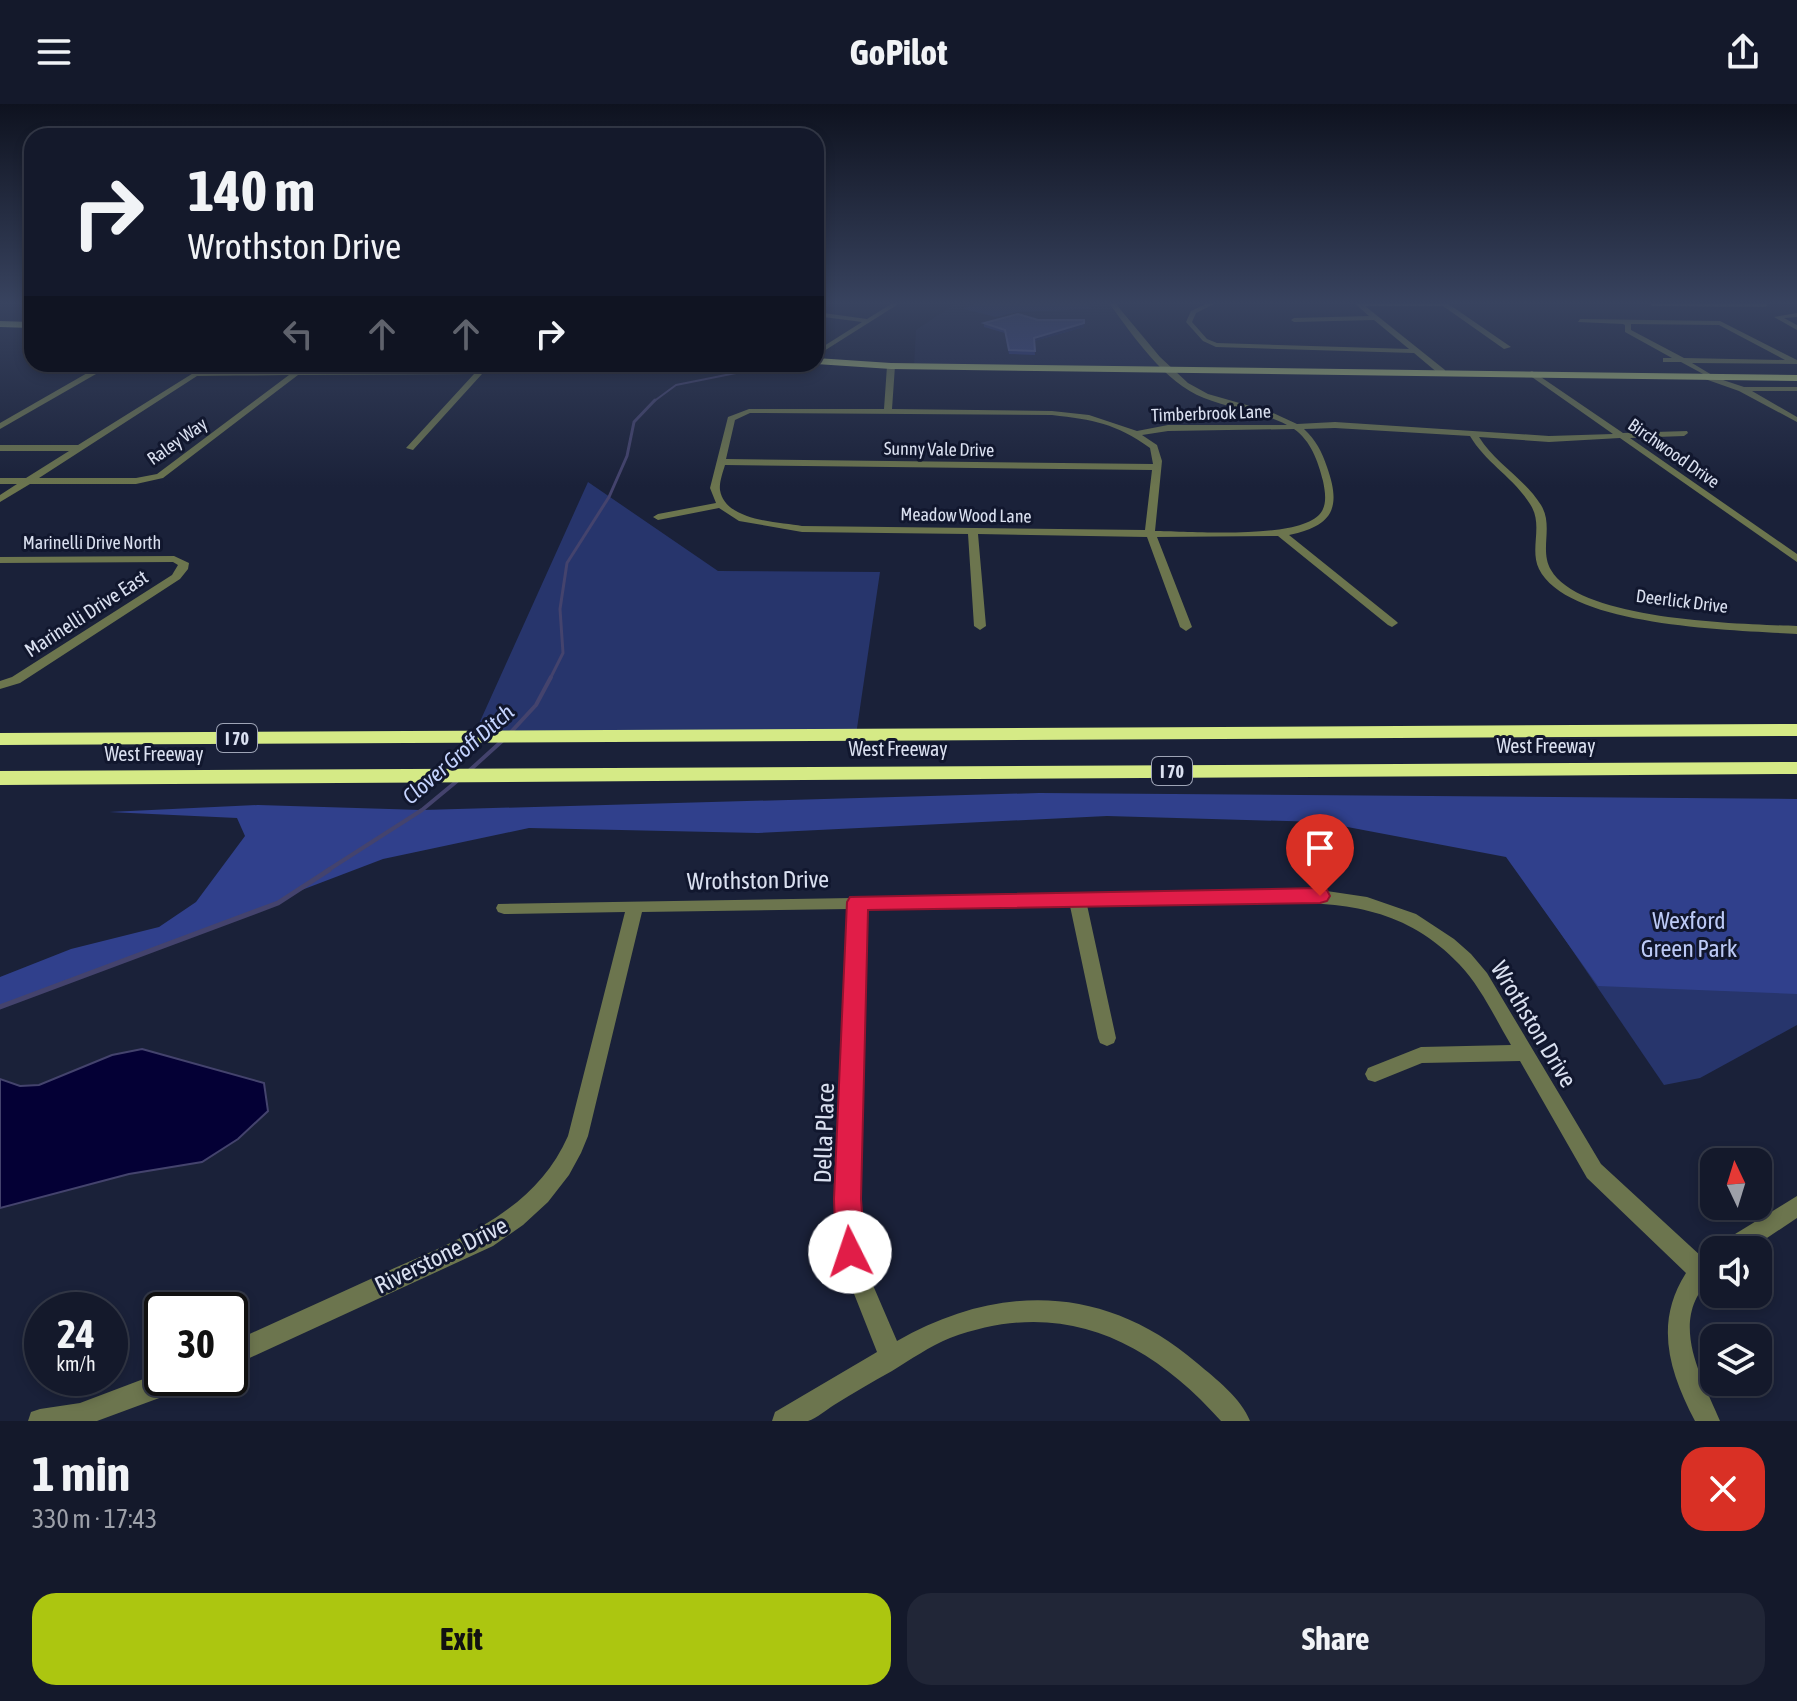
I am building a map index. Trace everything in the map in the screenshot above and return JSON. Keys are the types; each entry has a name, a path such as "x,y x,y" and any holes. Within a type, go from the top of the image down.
{"highway":[{"name":"West Freeway","path":"0,739 1797,730"},
{"name":"West Freeway","path":"0,778 1797,768"}],"main road":[{"path":"868,364 1797,378"}],"street":[{"path":"1167,364 1179,380 1199,393 1296,426"},
{"path":"1432,364 1442,372"},
{"path":"1690,364 1797,420"},
{"path":"888,411 891,366"},
{"path":"0,499 199,373 298,372"},
{"name":"Raley Way","path":"29,481 151,479 160,476 298,372"},
{"path":"410,448 479,372"},
{"name":"Birchwood Drive","path":"1532,373 1797,559"},
{"path":"0,426 92,374"},
{"path":"1742,389 1797,389"},
{"name":"Timberbrook Lane","path":"720,462 731,419 741,413 783,410 1062,413 1097,419 1137,433 1168,428 1349,425 1549,439 1684,433"},
{"name":"Meadow Wood Lane","path":"721,505 743,519 780,528 1280,533 1315,523 1329,510 1330,496 1319,448 1296,426"},
{"path":"1137,433 1154,447 1157,467 1151,534 1186,627"},
{"name":"Deerlick Drive","path":"1473,435 1484,454 1537,506 1543,520 1539,559 1549,577 1572,593 1600,605 1646,618 1797,630"},
{"path":"0,448 80,448"},
{"path":"658,517 721,505 715,488 720,462"},
{"name":"Sunny Vale Drive","path":"720,462 1157,467"},
{"path":"0,481 29,481"},
{"path":"973,532 980,626"},
{"path":"1280,533 1392,623"},
{"name":"Marinelli Drive North","path":"0,560 174,559 184,563"},
{"name":"Marinelli Drive East","path":"0,685 16,680 176,577 184,563"},
{"name":"Wrothston Drive","path":"504,908 1320,896 1380,905 1416,921 1451,944 1467,959 1594,1171 1700,1259"},
{"path":"1077,899 1107,1038"},
{"name":"Della Place","path":"858,902 848,1224 850,1252 864,1298 892,1357"},
{"name":"Riverstone Drive","path":"248,1347 485,1238 546,1193 568,1163 578,1136 635,906"},
{"path":"1375,1074 1421,1055 1525,1053"},
{"path":"1751,1236 1797,1206"},
{"path":"1700,1274 1684,1295 1677,1324 1682,1364 1708,1421"},
{"path":"784,1421 945,1328 989,1314 1036,1309 1080,1313 1130,1332 1183,1363 1238,1421"},
{"path":"40,1421 80,1415 144,1391"}],"shaded area":[{"path":"1167,364 1170,368 914,366"},
{"path":"142,1049 264,1083 268,1111 238,1139 202,1162 129,1174 0,1208 0,1079 20,1086 39,1085 112,1055"}],"green space":[{"path":"588,482 718,571 880,572 856,735 473,737"},
{"path":"1039,793 1797,799 1797,994 1598,986 1506,857 1321,822 1107,816 758,833 529,828 383,859 299,891 278,903 0,1007 0,977 71,949 159,927 196,902 245,836 237,818 109,812 258,805 422,810"},
{"name":"Wexford Green Park","path":"1797,824 1797,1025 1700,1078 1664,1085 1487,825"}],"waterway":[{"name":"Clover Groff Ditch","path":"653,402 676,385 737,372"},
{"name":"Clover Groff Ditch","path":"551,677 563,653 560,609 567,563 609,497 627,456 634,422 653,402"},
{"name":"Clover Groff Ditch","path":"511,732 536,705 551,677"},
{"name":"Clover Groff Ditch","path":"470,770 502,741"},
{"name":"Clover Groff Ditch","path":"325,872 422,810 457,781"},
{"name":"Clover Groff Ditch","path":"0,1007 278,903 329,870"}],"route":[{"path":"850,1252 848,1199 858,902 1320,896"}]}
